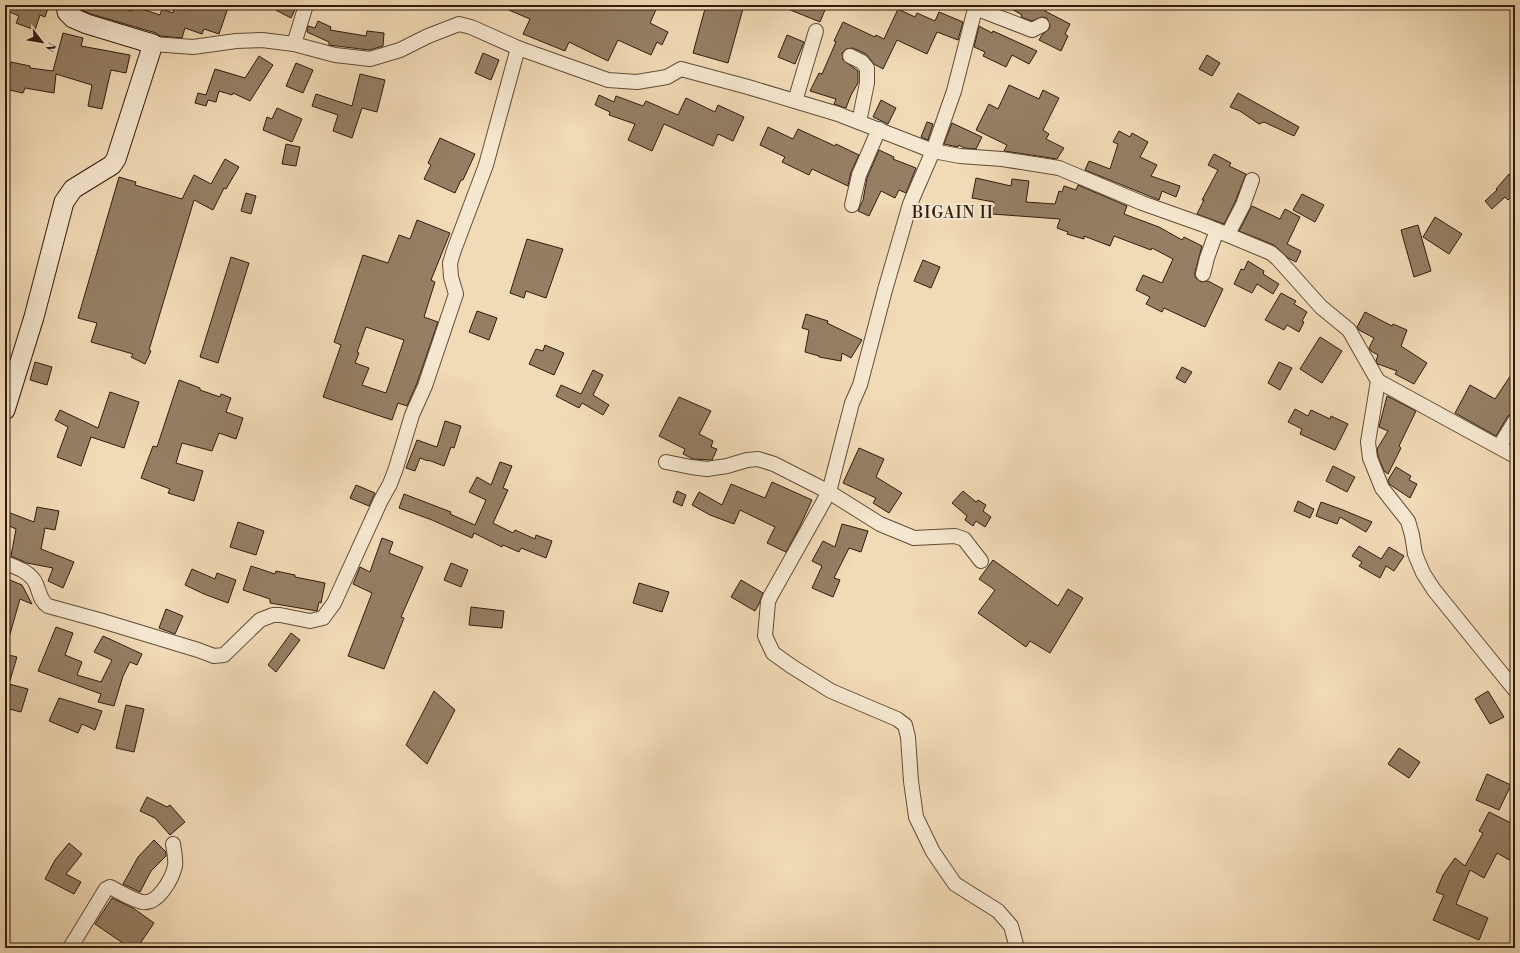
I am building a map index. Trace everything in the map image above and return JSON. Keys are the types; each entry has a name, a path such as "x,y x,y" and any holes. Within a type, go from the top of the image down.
{"street":[{"path":"66,5 67,12 73,18 87,24 153,44 193,46 236,41 262,40 294,44 335,55 370,59 400,50 428,36 459,24 471,27 518,48 608,80 637,82 667,77 681,70 838,114 933,151 960,156 1002,159 1059,168 1142,203 1222,232 1271,253 1320,307 1350,330 1378,381 1515,456"},
{"path":"294,44 306,5"},
{"path":"1017,948 1011,926 998,911 955,884 933,852 916,817 911,781 908,737 905,725 897,719 831,691 791,666 773,652 765,636 768,602 770,597 829,492 852,403 860,385 910,204 933,151 954,91 975,6 1032,30 1042,25"},
{"path":"795,101 816,31"},
{"path":"5,410 34,317 64,202 73,189 112,165 116,159 153,44"},
{"path":"5,563 19,568 32,577 36,583 43,603 48,606 99,620 214,656 224,655 260,620 273,615 310,621 323,618 334,603 381,500 390,484 412,415 425,386 450,313 456,294 451,277 450,263 486,165 518,48"},
{"path":"850,56 862,62 867,68 867,83 859,122"},
{"path":"852,204 859,175 879,129"},
{"path":"1203,274 1206,258 1222,232 1243,205 1252,180"},
{"path":"1378,381 1368,442 1370,458 1375,473 1382,488 1408,521 1415,554 1423,572 1434,590 1515,690"},
{"path":"1499,447 1515,421"},
{"path":"666,462 707,469 727,466 758,458 774,464 829,492 880,524 914,538 955,536 964,539 981,561"},
{"path":"70,948 106,889 110,887 131,898 143,902 149,901 159,894 170,882 176,864 173,844"}],"building":[{"path":"5,5 49,5 45,17 40,15 35,30 16,23 19,16 5,10"},
{"path":"83,5 113,5 132,11 133,6 160,15 162,9 173,13 175,5 229,5 219,34 204,29 202,34 185,28 182,38 160,36 156,33 91,14 81,10"},
{"path":"266,5 297,5 291,18"},
{"path":"497,5 658,5 650,23 668,32 662,45 657,42 651,55 618,40 608,61 569,42 565,51 523,34 530,19"},
{"path":"706,5 744,5 728,63 693,53"},
{"path":"778,5 827,5 820,22"},
{"path":"1005,5 1049,5 1045,11 1070,24 1065,34 1068,36 1061,51 1039,40 1049,29 1050,25 1047,18 1042,17 1032,21 1021,17 1022,15"},
{"path":"898,9 915,17 917,13 935,21 939,12 963,22 958,40 937,32 927,54 897,40 883,69 874,64 866,54 853,48 846,49 842,53 843,60 858,71 858,83 846,108 834,104 836,99 810,91 819,73 822,74 836,42 834,41 843,22 875,37 876,35 884,39"},
{"path":"318,21 331,27 330,30 366,36 367,31 384,33 383,46 369,50 329,45 329,42 307,32 308,26 315,28"},
{"path":"979,26 992,33 993,31 1037,51 1029,64 1012,55 1006,67 983,56 985,52 974,47"},
{"path":"63,33 83,38 81,46 130,55 126,73 111,70 102,109 88,106 92,85 56,74 54,93 25,88 23,93 5,89 11,62 30,66 30,68 53,71"},
{"path":"787,35 804,42 795,64 778,57"},
{"path":"483,53 499,60 491,80 475,73"},
{"path":"1207,55 1220,63 1212,76 1199,69"},
{"path":"259,56 273,65 250,101 233,93 232,95 219,91 216,102 208,100 206,106 195,103 198,93 206,95 215,69 245,78"},
{"path":"296,63 313,70 303,93 286,86"},
{"path":"360,74 385,80 377,112 362,108 352,138 333,131 338,115 312,106 316,94 352,106"},
{"path":"1009,85 1039,99 1043,90 1059,98 1043,130 1049,134 1046,139 1064,148 1057,159 1004,151 1007,145 976,130 989,104 998,109"},
{"path":"1238,93 1299,127 1294,136 1264,122 1259,124 1240,111 1230,107"},
{"path":"599,95 614,102 616,96 643,106 646,101 678,115 686,98 715,112 718,105 744,117 733,141 718,134 713,146 664,124 652,151 628,140 635,124 609,115 610,112 595,105"},
{"path":"881,100 896,108 888,124 873,117"},
{"path":"277,108 302,119 292,142 263,130 267,117 272,119"},
{"path":"927,122 933,124 928,140 921,137"},
{"path":"952,123 982,137 976,149 964,148 959,145 958,147 944,144"},
{"path":"768,127 793,139 798,129 859,155 851,172 848,186 812,169 809,175 782,162 785,157 760,145"},
{"path":"1119,131 1130,137 1132,133 1148,142 1140,157 1157,165 1151,176 1180,186 1176,197 1162,191 1159,200 1085,170 1089,161 1110,169 1118,144 1113,142"},
{"path":"440,138 475,154 455,193 424,179 431,165 428,163"},
{"path":"286,144 300,147 296,166 282,164"},
{"path":"879,150 894,157 893,159 916,168 906,193 899,190 895,198 881,191 869,216 858,211 863,200 867,178"},
{"path":"1214,154 1231,163 1229,166 1246,174 1235,202 1224,224 1197,214 1204,200 1202,200 1218,170 1208,165"},
{"path":"225,159 239,167 226,189 224,188 213,210 194,200 149,350 151,351 145,364 131,357 133,354 91,342 97,323 78,318 119,177 136,182 135,185 182,199 194,175 211,184"},
{"path":"1509,174 1515,180 1515,193 1508,200 1505,197 1492,209 1485,201 1497,190 1496,189"},
{"path":"976,178 1011,186 1012,179 1029,181 1026,202 1055,204 1059,191 1062,192 1064,186 1076,190 1078,185 1127,206 1124,214 1159,227 1182,240 1184,237 1202,246 1195,277 1201,282 1208,281 1223,289 1205,327 1164,308 1162,312 1146,304 1150,297 1136,290 1143,275 1162,283 1173,259 1152,248 1151,250 1114,236 1110,246 1084,236 1084,239 1067,234 1068,232 1057,228 1060,219 992,214 994,202 972,198"},
{"path":"246,193 256,196 251,214 241,211"},
{"path":"1302,194 1324,205 1315,222 1293,210"},
{"path":"1252,206 1280,219 1285,209 1300,217 1287,244 1301,251 1296,262 1288,258 1274,245 1239,231"},
{"path":"1435,217 1462,234 1449,254 1423,237"},
{"path":"417,220 450,233 431,280 435,282 424,317 438,322 417,383 407,406 398,403 392,420 323,397 341,345 334,342 363,255 388,263 399,235 410,239","holes":["366,327 404,340 386,393 362,385 369,368 355,363 359,353 357,352"]},
{"path":"1418,225 1431,271 1414,277 1401,230"},
{"path":"527,239 563,249 546,298 526,291 524,298 510,293"},
{"path":"231,257 249,263 218,363 200,357"},
{"path":"923,260 940,267 931,288 914,281"},
{"path":"1248,261 1264,271 1263,274 1279,284 1273,294 1257,284 1252,293 1234,284 1241,269 1244,270"},
{"path":"1281,293 1296,301 1294,304 1307,312 1302,321 1304,322 1299,332 1287,325 1284,330 1265,320"},
{"path":"477,311 497,318 489,340 469,332"},
{"path":"1365,312 1392,326 1393,324 1407,330 1401,346 1427,363 1414,384 1395,374 1397,371 1378,364 1376,361 1378,355 1369,348 1374,338 1359,330 1357,327"},
{"path":"806,314 828,321 827,323 862,340 851,358 842,353 841,361 819,357 805,352 809,330 802,328"},
{"path":"1320,337 1342,351 1322,383 1300,369"},
{"path":"545,345 564,353 554,375 529,364 536,349 543,351"},
{"path":"35,362 52,367 47,385 30,380"},
{"path":"1279,362 1292,368 1280,390 1268,383"},
{"path":"1182,367 1192,372 1185,383 1176,378"},
{"path":"1515,369 1515,413 1508,416 1496,436 1455,413 1470,385 1495,399"},
{"path":"593,370 603,375 593,395 609,405 603,415 582,403 579,408 556,396 561,385 581,394"},
{"path":"179,380 220,397 221,394 231,398 226,412 243,418 236,439 219,433 212,451 182,443 176,463 203,471 194,501 168,493 170,489 141,478 153,446 157,447"},
{"path":"110,392 139,402 124,448 91,437 81,466 57,457 68,427 55,420 60,410 98,428"},
{"path":"1387,396 1416,411 1399,446 1401,448 1388,474 1384,471 1377,449 1388,431 1379,427"},
{"path":"679,397 711,411 699,434 713,441 711,447 717,449 712,460 693,459 683,454 685,449 659,436"},
{"path":"1295,409 1308,416 1311,410 1330,419 1331,416 1348,424 1335,450 1300,434 1302,429 1288,422"},
{"path":"445,421 461,426 454,448 451,447 444,466 420,458 415,471 406,468 417,440 437,447"},
{"path":"859,448 884,459 876,477 902,493 889,513 873,503 876,498 843,483"},
{"path":"500,462 512,466 503,488 508,490 493,523 513,533 515,530 535,539 536,535 552,541 546,558 521,548 519,552 503,545 502,547 474,533 472,538 432,520 399,508 404,494 451,512 450,514 475,525 486,500 469,492 477,477 491,485"},
{"path":"1333,466 1355,477 1347,492 1326,481"},
{"path":"1396,467 1411,476 1409,480 1417,484 1410,498 1389,484 1388,480"},
{"path":"772,482 812,500 786,552 767,543 775,527 740,510 734,524 710,515 692,505 699,492 722,505 731,484 765,498"},
{"path":"356,485 375,493 369,506 350,498"},
{"path":"677,491 686,495 682,506 673,502"},
{"path":"963,491 976,502 978,500 986,505 983,511 991,517 985,527 976,521 973,526 965,520 967,516 952,503"},
{"path":"1298,501 1314,509 1310,518 1294,511"},
{"path":"1321,502 1372,522 1366,532 1340,517 1337,524 1316,516"},
{"path":"37,507 59,511 55,530 45,528 41,549 74,562 63,588 48,581 53,568 27,563 11,556 16,529 5,524 5,511 34,522"},
{"path":"238,522 264,531 256,555 230,547"},
{"path":"842,524 868,531 861,552 849,548 834,578 840,580 833,597 812,588 822,566 812,561 823,541 835,547"},
{"path":"382,538 393,542 389,553 423,567 401,617 404,618 384,669 348,656 372,593 353,584 360,567 370,572"},
{"path":"1359,546 1381,559 1389,547 1404,556 1394,571 1386,566 1380,578 1359,566 1362,562 1352,556"},
{"path":"993,560 1058,606 1068,589 1083,598 1050,653 1030,641 1026,647 978,613 995,590 979,579"},
{"path":"451,563 468,570 461,587 444,580"},
{"path":"251,566 275,574 276,571 295,575 295,577 325,583 321,603 319,602 317,611 270,603 270,599 243,590"},
{"path":"192,569 215,579 217,573 236,580 228,603 185,585"},
{"path":"5,578 22,585 32,604 20,599 8,641 5,641"},
{"path":"741,580 763,593 755,611 731,597"},
{"path":"639,583 669,592 662,612 633,603"},
{"path":"471,607 504,611 502,628 469,625"},
{"path":"166,609 183,616 175,634 159,628"},
{"path":"56,627 73,633 65,655 82,662 77,675 101,682 112,660 94,652 103,636 142,654 137,665 130,662 123,676 114,706 98,702 101,694 38,671"},
{"path":"291,633 300,640 276,672 268,665"},
{"path":"5,654 17,657 9,684 28,689 21,712 5,708"},
{"path":"434,691 455,710 427,764 406,745"},
{"path":"1488,691 1504,717 1490,724 1475,699"},
{"path":"59,698 102,711 95,730 82,724 78,733 49,721"},
{"path":"126,705 144,709 134,752 116,748"},
{"path":"1399,748 1420,762 1409,778 1388,764"},
{"path":"1487,774 1511,785 1499,810 1476,800"},
{"path":"147,797 167,807 170,805 185,822 170,835 155,818 140,811"},
{"path":"1489,812 1515,825 1515,863 1497,853 1484,878 1470,870 1456,904 1488,918 1479,940 1433,920 1444,895 1436,892 1443,875 1455,858 1465,866 1483,833 1479,831"},
{"path":"154,840 166,852 166,856 151,871 140,892 123,884 138,857"},
{"path":"69,843 82,854 66,874 81,882 74,894 45,879 55,860"},
{"path":"112,898 133,908 154,923 137,948 130,948 95,924"}],"district":[{"name":"BIGAIN II","path":"953,212"}]}
